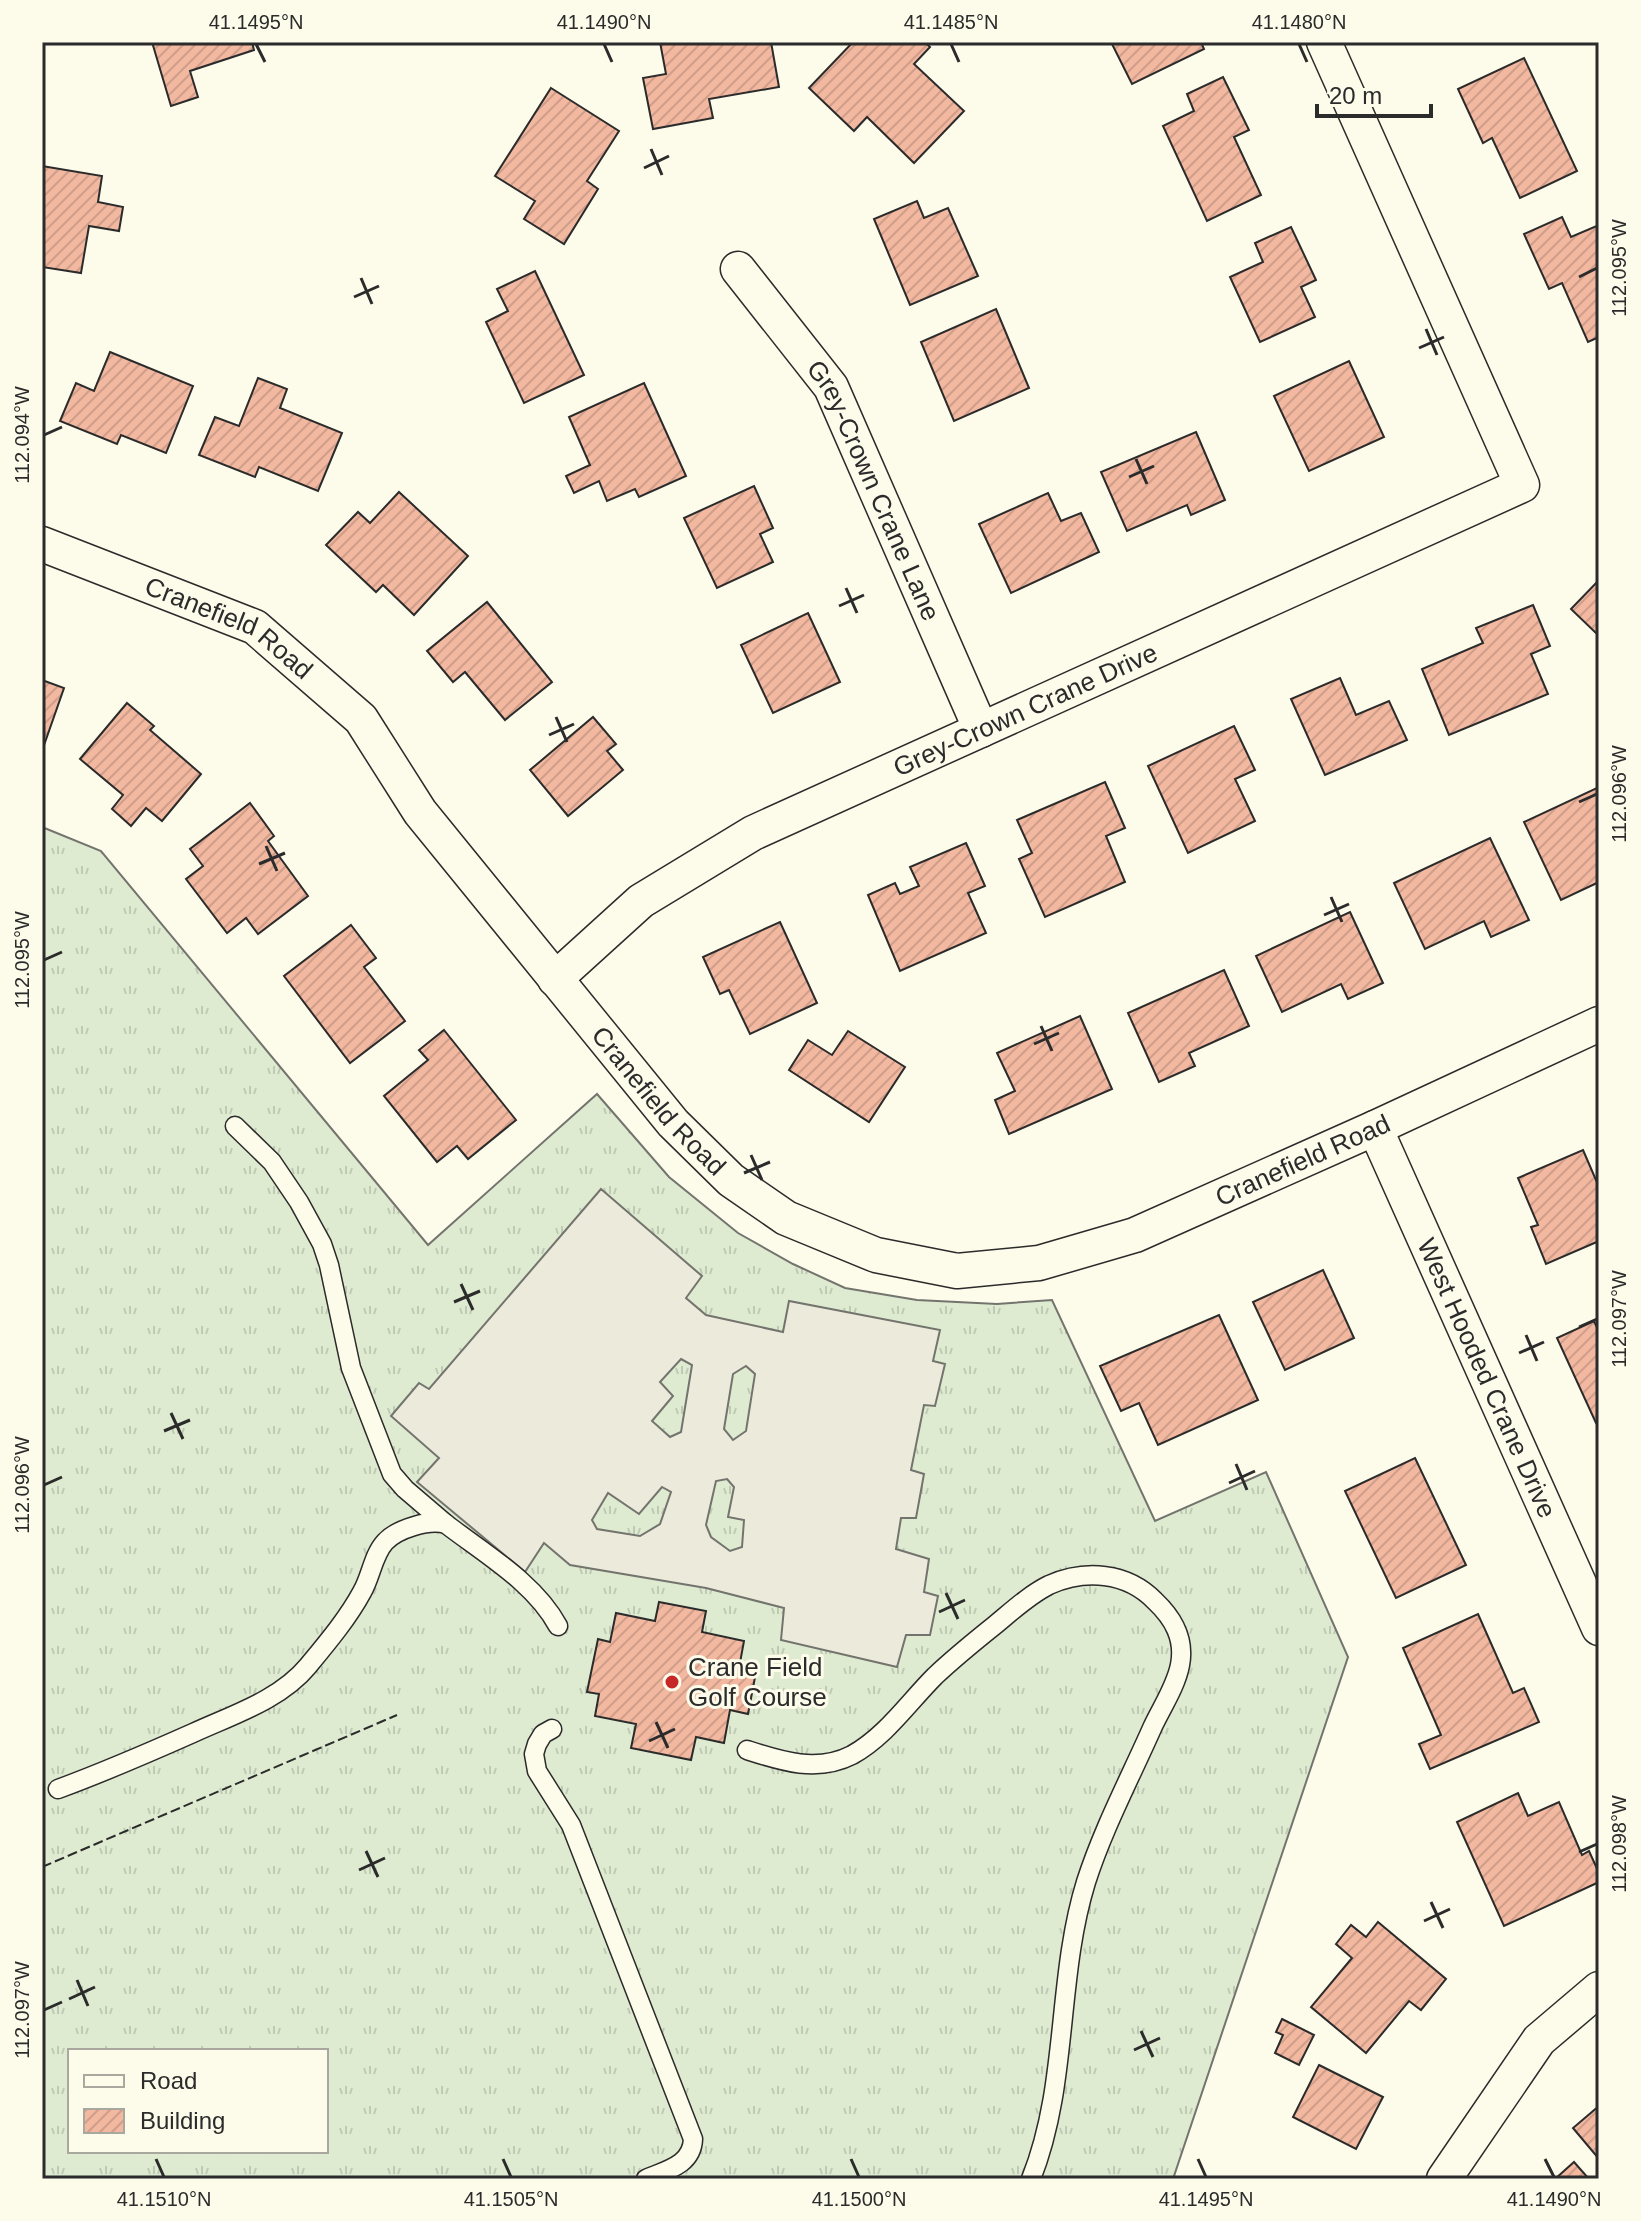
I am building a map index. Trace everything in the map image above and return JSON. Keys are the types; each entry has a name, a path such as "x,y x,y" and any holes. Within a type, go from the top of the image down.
{"street":[{"name":"Grey-Crown Crane Drive","path":"555,979 641,901 753,833 1522,485 1324,42"},
{"name":"Grey-Crown Crane Lane","path":"738,269 831,387 981,730"},
{"name":"Cranefield Road","path":"42,544 255,627 361,719 420,812 673,1123 731,1180 786,1218 876,1255 957,1271 1039,1263 1135,1235 1599,1024"},
{"name":"West Hooded Crane Drive","path":"1375,1128 1599,1628"},
{"path":"1444,2179 1539,2040 1599,1989"}],"lane":[{"path":"235,1126 272,1162 322,1244 351,1368 392,1474 446,1524 537,1597 558,1626"},
{"path":"58,1789 210,1725 285,1687 307,1667 355,1605 386,1540 427,1523 437,1521 446,1524"},
{"path":"747,1750 786,1763 813,1765 850,1756 886,1729 971,1643 1034,1594 1068,1579 1089,1575 1113,1576 1132,1583 1171,1618 1179,1634 1179,1667 1104,1836 1078,1907 1053,2103 1031,2179"},
{"path":"552,1729 543,1734 537,1744 534,1754 537,1771 571,1825 693,2139 690,2156 682,2163 646,2179"}],"green space":[{"name":"Crane Field Golf Course","path":"42,827 101,851 428,1245 597,1094 669,1177 738,1233 793,1264 845,1288 917,1300 997,1304 1052,1300 1155,1521 1266,1472 1348,1657 1173,2179 42,2179"}],"shaded area":[{"path":"601,1189 702,1276 686,1298 706,1315 783,1332 789,1301 940,1330 933,1361 945,1364 935,1406 924,1405 911,1470 924,1474 916,1518 901,1518 896,1549 929,1559 924,1592 938,1596 930,1635 906,1635 897,1667 781,1640 784,1608 706,1588 570,1565 544,1543 525,1572 417,1482 439,1458 391,1416 419,1383 429,1389","holes":["681,1359 692,1365 681,1432 670,1437 652,1421 673,1396 660,1382","746,1366 755,1374 746,1431 733,1440 724,1429 733,1374","727,1479 734,1487 728,1517 744,1520 742,1547 730,1551 711,1537 706,1525 716,1481","662,1487 671,1492 660,1524 640,1536 597,1529 592,1520 608,1493 639,1514"]}],"building":[{"path":"152,42 252,42 254,50 190,71 198,97 171,106"},
{"path":"660,42 771,42 779,87 709,99 713,118 653,129 643,78 666,74"},
{"path":"853,42 925,42 930,47 914,64 964,111 914,163 867,117 854,131 809,88"},
{"path":"1111,42 1201,42 1204,49 1132,84"},
{"path":"1524,58 1577,171 1520,198 1492,138 1483,143 1458,89"},
{"path":"1223,77 1249,130 1234,137 1261,195 1207,221 1163,126 1194,111 1187,94"},
{"path":"551,88 619,131 587,181 598,189 564,244 524,219 535,201 495,176"},
{"path":"42,166 102,176 98,202 123,207 119,231 89,226 81,273 42,267"},
{"path":"917,201 924,218 948,208 978,276 910,305 874,219"},
{"path":"1562,217 1571,237 1599,225 1599,337 1588,342 1562,283 1549,289 1524,234"},
{"path":"1291,227 1316,280 1301,287 1315,317 1260,342 1230,277 1263,262 1255,243"},
{"path":"535,271 584,375 524,403 486,322 508,311 497,289"},
{"path":"996,309 1029,388 954,421 921,342"},
{"path":"110,352 193,386 166,453 121,435 117,444 60,421 76,383 94,391"},
{"path":"1349,361 1384,437 1309,471 1274,396"},
{"path":"258,378 287,389 280,408 342,433 318,491 259,467 255,477 199,455 215,417 239,426"},
{"path":"644,383 686,476 639,497 635,489 607,501 599,481 574,493 566,476 590,465 569,417"},
{"path":"1196,432 1225,500 1191,515 1187,505 1127,531 1101,472"},
{"path":"754,486 773,528 760,534 773,562 717,588 684,518"},
{"path":"399,492 468,556 414,615 383,585 376,592 326,545 358,512 370,523"},
{"path":"1048,493 1061,521 1081,513 1099,552 1011,593 979,524"},
{"path":"1599,580 1599,636 1571,609"},
{"path":"487,602 552,682 505,720 465,672 453,682 427,651"},
{"path":"1533,605 1550,646 1531,654 1548,694 1449,735 1422,669 1483,643 1476,628"},
{"path":"808,613 840,682 773,713 741,645"},
{"path":"1340,678 1356,715 1389,701 1407,740 1325,775 1291,699"},
{"path":"42,680 64,688 42,751"},
{"path":"127,703 154,726 150,730 201,774 162,821 146,808 131,826 112,809 123,795 80,759"},
{"path":"593,717 616,744 607,751 623,770 568,816 530,770"},
{"path":"1234,726 1255,770 1235,779 1255,821 1188,853 1148,766"},
{"path":"1105,782 1125,828 1106,836 1125,882 1045,917 1019,859 1032,853 1017,820"},
{"path":"1599,787 1599,882 1561,900 1524,822"},
{"path":"250,803 274,836 268,841 308,896 258,934 246,918 227,933 186,879 203,866 190,849"},
{"path":"1490,838 1529,920 1491,937 1484,921 1425,949 1394,883"},
{"path":"966,843 985,886 968,893 986,933 900,971 868,895 895,883 900,894 919,886 910,867"},
{"path":"1350,912 1383,983 1348,999 1341,984 1282,1012 1256,956"},
{"path":"780,922 817,1003 750,1034 729,990 720,994 703,957"},
{"path":"351,925 376,958 364,967 405,1021 350,1063 284,976"},
{"path":"1224,970 1249,1026 1189,1053 1195,1066 1159,1082 1128,1013"},
{"path":"1080,1016 1112,1089 1009,1134 995,1100 1015,1091 997,1053"},
{"path":"444,1030 516,1120 468,1159 457,1146 437,1162 384,1096 428,1060 419,1050"},
{"path":"848,1031 905,1067 869,1122 789,1070 808,1040 832,1055"},
{"path":"1583,1150 1599,1187 1599,1241 1546,1264 1531,1227 1538,1225 1518,1178"},
{"path":"1323,1270 1354,1338 1285,1370 1253,1302"},
{"path":"1219,1315 1258,1400 1158,1445 1139,1403 1121,1411 1100,1366"},
{"path":"1594,1321 1599,1332 1599,1422 1596,1423 1557,1338"},
{"path":"1415,1458 1466,1565 1396,1598 1345,1491"},
{"name":"Crane Field Golf Course","path":"659,1602 706,1611 702,1632 744,1641 739,1668 756,1672 748,1714 730,1710 724,1743 696,1737 691,1760 631,1748 636,1724 595,1716 599,1694 587,1692 598,1639 610,1642 616,1613 655,1621"},
{"path":"1478,1614 1513,1693 1524,1688 1539,1722 1430,1769 1419,1744 1441,1735 1403,1648"},
{"path":"1518,1793 1528,1816 1559,1802 1582,1855 1589,1851 1599,1873 1599,1882 1504,1926 1457,1822"},
{"path":"1378,1922 1446,1979 1421,2010 1409,2001 1366,2053 1311,2007 1352,1958 1336,1944 1351,1925 1366,1937"},
{"path":"1282,2019 1314,2035 1299,2065 1275,2053 1283,2035 1276,2032"},
{"path":"1319,2065 1383,2097 1356,2149 1293,2117"},
{"path":"1599,2106 1599,2159 1573,2128"},
{"path":"1574,2162 1589,2179 1555,2179"}],"fence":[{"path":"42,1867 397,1715"}],"place":[{"name":"Crane Field Golf Course","path":"672,1682"}]}
